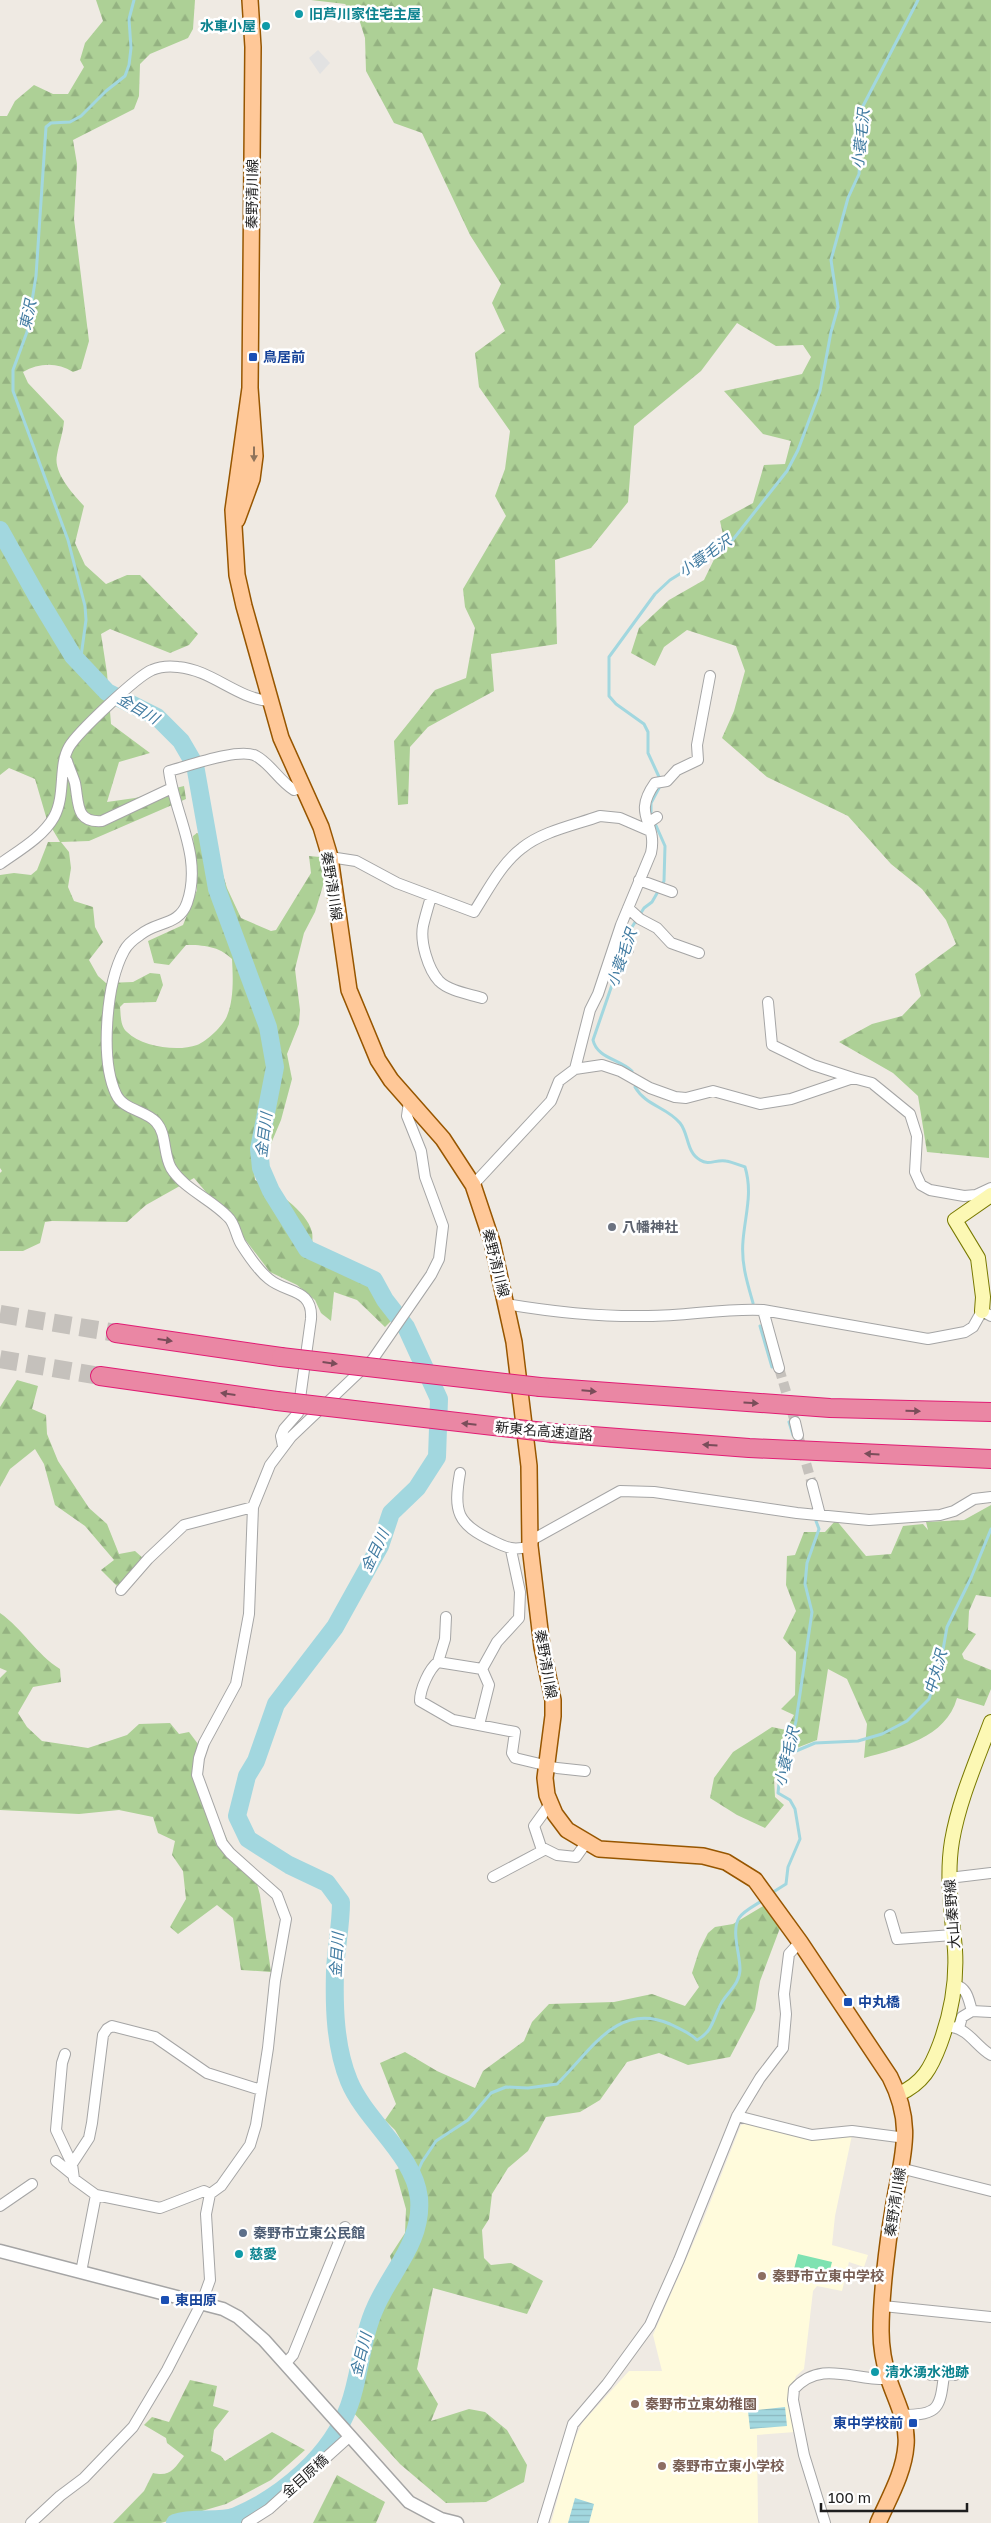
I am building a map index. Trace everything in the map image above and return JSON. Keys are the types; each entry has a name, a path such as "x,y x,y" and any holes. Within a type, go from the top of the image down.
{"highway":[{"path":"116,1333 281,1357 540,1387 800,1406 991,1412"},
{"name":"新東名高速道路","path":"100,1376 277,1401 553,1433 749,1448 991,1459"}],"main road":[{"name":"秦野清川線","path":"250,0 253,47 250,388 254,467 234,531 240,591 269,701 281,738 321,827 330,856 349,990 378,1060 409,1102 443,1139 473,1185 492,1242 514,1342 529,1466 530,1544 542,1646 553,1700 545,1778 550,1804 567,1830 599,1849 703,1856 726,1862 755,1880 778,1909 890,2077 899,2094 904,2114 906,2138 892,2212 883,2306 882,2354 888,2379 903,2415 906,2432 906,2455 878,2523"},
{"path":"986,1314 978,1258 955,1220 991,1195"},
{"name":"大山秦野線","path":"899,2094 910,2089 926,2076 953,2027 954,1984 949,1878 950,1859 956,1821 991,1722"}],"street":[{"path":"0,864 45,830 54,817 62,799 66,758 69,747 138,678 152,670 178,667 223,682 255,700 269,701"},
{"path":"575,1069 590,1010 654,842 643,811 644,802 655,783 667,781 678,770 698,760 697,745 710,676"},
{"path":"283,1446 281,1436 284,1429 298,1413 311,1319 308,1302 302,1295 269,1279 240,1243 230,1218 179,1178 172,1169 162,1133 156,1122 128,1106 117,1097 110,1080 107,1013 124,950 140,934 180,916 188,903 192,857 169,771 236,755 255,756 285,785 294,790 302,787"},
{"path":"66,758 74,781 80,813 86,819 93,821 102,821 172,788"},
{"path":"330,856 356,861 396,883 474,912 494,879 521,848 536,839 600,816 620,818 649,827"},
{"path":"649,827 657,817"},
{"path":"638,880 669,892"},
{"path":"431,897 422,928 423,943 430,965 439,981 445,985 482,998"},
{"path":"630,909 640,919 657,928 671,943 699,953"},
{"path":"616,945 628,950"},
{"path":"768,1002 772,1045 813,1065 872,1084 910,1114 917,1136 915,1172 921,1185 930,1190 964,1196 976,1195 991,1188"},
{"path":"473,1185 551,1101 559,1081 575,1069 607,1066 650,1088 680,1098 713,1091 760,1104 791,1099 853,1078"},
{"path":"32,2523 60,2496 84,2478 133,2427 167,2370 202,2302 210,2280 206,2214 210,2194 220,2186 250,2144 256,2125 275,1981 286,1919 277,1896 230,1853 222,1843 197,1775 199,1758 204,1743 236,1684 249,1614 253,1507 270,1465 283,1446 365,1368 394,1329 439,1259 443,1226 425,1177 421,1151 407,1116 409,1102"},
{"path":"506,1304 556,1312 647,1316 739,1309 763,1310 928,1339 965,1332 986,1314"},
{"path":"763,1310 779,1368"},
{"path":"794,1422 798,1435"},
{"path":"460,1473 456,1497 462,1518 471,1530 511,1550 530,1544 620,1491 654,1492 869,1520 918,1517 954,1511 974,1499 991,1497"},
{"path":"812,1484 820,1515"},
{"path":"121,1590 148,1559 184,1525 253,1507"},
{"path":"482,1669 496,1642 519,1618 520,1592 511,1550"},
{"path":"446,1617 445,1639 438,1662 433,1666 420,1695 420,1701 453,1720 514,1732 513,1756 547,1765 585,1771"},
{"path":"438,1662 482,1669"},
{"path":"479,1725 489,1685 482,1669"},
{"path":"550,1804 534,1826 537,1841 544,1850 557,1855 576,1857 586,1843"},
{"path":"493,1878 544,1850"},
{"path":"949,1878 991,1873"},
{"path":"890,1915 897,1939 953,1935"},
{"path":"543,2523 574,2424 607,2384 650,2325 679,2260 737,2116 760,2078 783,2048 786,2014 784,1994 789,1954 800,1942"},
{"path":"954,1984 962,1987 967,1993 972,2011"},
{"path":"991,2012 972,2011 962,2017 953,2027 966,2032 982,2050 991,2056"},
{"path":"72,2169 88,2138 103,2035 112,2026 155,2037 206,2072 261,2090"},
{"path":"65,2054 62,2063 56,2130 72,2169 74,2179 96,2195 160,2208 204,2191 210,2194"},
{"path":"737,2116 812,2135 852,2131 906,2138"},
{"path":"56,2161 72,2169"},
{"path":"900,2168 991,2191"},
{"path":"0,2206 32,2184"},
{"path":"81,2272 96,2195"},
{"path":"285,2364 293,2355 344,2227"},
{"path":"0,2251 202,2302 238,2317 264,2340 325,2408 345,2437 409,2502 441,2519 458,2523"},
{"path":"883,2306 991,2317"},
{"path":"825,2523 804,2455 794,2400 794,2389 806,2377 830,2372 870,2380 888,2379"},
{"path":"931,2375 955,2375"},
{"path":"903,2415 918,2415 936,2408 941,2402 944,2375"},
{"name":"金目原橋","path":"247,2523 269,2509 345,2437"}],"shaded area":[{"path":"318,50 330,63 320,74 309,58"},
{"name":"秦野市立東中学校","path":"745,2124 813,2138 852,2135 835,2216 832,2245 868,2255 864,2267 849,2262 842,2291 817,2286 813,2291 804,2369 796,2376 793,2385 789,2386 795,2432 757,2435 758,2523 551,2523 572,2445 582,2423 629,2371 662,2371 653,2335 702,2223 741,2125"}],"green space":[{"path":"96,0 195,0 193,29 188,38 150,54 140,64 139,96 134,109 73,140 77,164 74,219 89,341 81,369 73,372 54,365 42,365 23,372 28,383 64,421 57,455 58,469 65,483 84,506 75,543 85,565 106,584 127,575 140,575 198,634 189,645 170,653 110,629 101,634 107,673 111,724 150,753 119,762 107,802 135,798 184,786 186,799 89,841 61,842 69,852 71,868 68,887 74,901 93,907 95,927 103,942 89,960 98,976 106,983 133,982 150,973 160,974 163,985 156,1002 124,1003 120,1007 121,1020 125,1030 134,1037 151,1045 170,1048 189,1047 197,1045 210,1037 227,1016 232,995 232,959 216,949 205,946 186,945 169,965 154,963 148,941 183,925 197,890 193,836 197,833 215,848 227,888 241,918 271,931 276,930 311,873 309,856 320,857 324,882 315,912 304,933 295,969 300,1010 299,1024 287,1054 292,1079 281,1120 267,1153 254,1169 255,1180 280,1195 304,1216 312,1232 312,1248 360,1269 396,1316 385,1327 357,1300 334,1292 331,1321 321,1313 315,1300 297,1285 270,1272 234,1225 194,1178 146,1205 127,1222 45,1222 40,1243 23,1251 0,1251 0,1173 2,1171 0,1168 0,875 14,873 31,875 37,870 48,842 60,842 47,820 35,779 9,768 0,775 0,116 7,116 15,101 34,85 53,94 68,94 84,67 80,60 85,43 103,21"},
{"path":"311,0 991,0 989,1158 927,1152 918,1096 893,1073 839,1042 872,1024 902,1016 921,996 915,974 956,944 946,920 922,889 891,864 848,816 767,777 722,738 734,711 745,671 736,646 687,630 664,647 655,666 631,653 639,628 669,600 704,580 724,539 720,521 753,503 764,465 785,464 791,441 763,434 724,391 802,374 811,357 803,345 776,346 737,323 701,371 634,426 628,502 591,548 555,560 557,644 491,654 494,691 428,727 410,747 408,804 398,805 394,741 435,690 466,678 475,628 465,607 463,589 506,516 495,496 505,469 510,431 479,387 475,353 505,331 492,303 501,284 470,235 422,133 394,123 366,71 365,38 359,19 345,4"},
{"path":"17,1380 38,1386 32,1409 46,1415 47,1434 58,1461 89,1508 107,1524 119,1554 135,1551 144,1559 118,1587 101,1570 114,1560 85,1526 55,1505 44,1464 35,1449 10,1469 0,1487 0,1407"},
{"path":"991,1505 991,1597 976,1595 969,1611 968,1630 976,1634 962,1654 964,1659 991,1670 991,1689 984,1706 957,1698 951,1712 943,1723 932,1732 906,1745 864,1758 867,1724 847,1679 828,1669 817,1740 794,1749 774,1779 775,1797 784,1805 765,1828 737,1815 710,1798 714,1778 733,1752 772,1727 786,1730 794,1715 781,1709 795,1695 796,1652 783,1638 796,1611 786,1585 787,1556 795,1555 804,1532 825,1532 836,1520 866,1556 891,1554 903,1526 923,1524 928,1530 926,1522 964,1520"},
{"path":"0,1613 16,1626 51,1663 60,1669 61,1682 33,1687 18,1713 27,1727 42,1741 88,1748 127,1735 139,1724 170,1723 179,1734 189,1732 201,1748 193,1764 231,1848 254,1873 260,1895 271,1972 241,1970 233,1918 217,1905 178,1934 170,1927 186,1899 183,1871 172,1855 175,1841 158,1833 153,1817 119,1810 79,1814 0,1810 0,1678 7,1671 0,1668"},
{"path":"765,1905 780,1928 760,1981 755,2010 730,2057 688,2065 659,2053 627,2062 600,2100 580,2112 546,2117 528,2151 508,2168 492,2194 489,2219 482,2230 484,2258 491,2265 511,2263 543,2281 527,2314 433,2288 417,2369 438,2404 431,2421 469,2409 485,2412 507,2430 527,2465 524,2482 486,2502 446,2503 400,2464 352,2411 364,2372 370,2329 396,2276 390,2256 405,2233 406,2209 395,2170 414,2162 395,2130 385,2120 396,2104 380,2063 405,2052 437,2071 475,2088 483,2071 524,2041 532,2022 549,2004 614,2002 652,1994 685,2006 699,1987 692,1973 699,1951 708,1933 715,1927 733,1924"},
{"path":"798,2254 832,2262 828,2277 794,2269"},
{"path":"190,2380 217,2386 213,2406 229,2411 214,2430 211,2451 221,2456 225,2461 272,2432 305,2450 271,2480 226,2504 161,2523 113,2523 144,2491 153,2473 168,2473 184,2456 167,2443 166,2438 144,2425 152,2417 169,2422"},
{"path":"337,2475 385,2502 376,2523 313,2523"}],"water":[{"path":"785,2407 787,2426 750,2429 748,2411"},
{"path":"575,2498 594,2504 589,2523 568,2523"}],"waterway":[{"name":"東沢","path":"80,664 86,620 85,606 68,540 13,391 13,370 27,332 36,276 46,127 51,123 70,122 81,116 106,91 125,76 129,65 131,48 129,19 134,0"},
{"name":"小蓑毛沢","path":"651,815 651,803 659,788 660,779 648,753 648,732 644,724 616,704 609,696 609,657 655,594 670,580 731,542 787,471 798,450 820,391 831,332 838,307 831,260 848,198 859,174 863,106 918,0"},
{"name":"金目川","path":"0,530 73,656 107,692 157,717 181,741 195,765 217,889 268,1027 275,1067 259,1149 261,1168 271,1191 307,1249 374,1280 385,1300 406,1327 439,1399 437,1457 417,1488 391,1513 380,1546 335,1627 276,1704 256,1761 247,1776 237,1816 248,1839 289,1865 327,1883 341,1902 335,1985 336,2027 341,2055 349,2081 357,2096 399,2152 415,2182 419,2198 419,2214 416,2228 405,2255 371,2318 349,2406 341,2424 318,2457 288,2485 254,2508 229,2518 190,2520 175,2523"},
{"name":"小蓑毛沢","path":"632,1071 604,1055 595,1046 593,1040 632,927 644,908 652,902 664,881 665,846 654,821"},
{"name":"小蓑毛沢","path":"635,1087 651,1103 669,1113 680,1123 695,1157 703,1162 726,1161 745,1167 748,1204 743,1241 743,1257 753,1303"},
{"name":"小蓑毛沢","path":"760,1326 772,1367"},
{"name":"小蓑毛沢","path":"789,1422 793,1435"},
{"name":"小蓑毛沢","path":"770,1894 786,1884 788,1867 800,1839 795,1809 790,1800 778,1793 780,1774 788,1755 796,1721 812,1612 805,1584 807,1563 819,1529 816,1521"},
{"name":"中丸沢","path":"789,1754 815,1743 858,1741 882,1734 907,1721 929,1699 940,1667 947,1627 971,1578 991,1529"},
{"name":"小蓑毛沢","path":"415,2178 422,2162 436,2141 468,2120 491,2093 506,2087 528,2088 557,2084 594,2044 620,2024 635,2019 651,2019 670,2024 697,2040 703,2036 710,2028 722,2002 734,1987 740,1974 736,1943 736,1929 739,1918 763,1900"}],"tunnel":[{"path":"0,1314 116,1333"},
{"path":"0,1359 100,1376"},
{"path":"779,1368 795,1422"},
{"path":"798,1435 812,1484"}],"place":[{"name":"旧芦川家住宅主屋","path":"299,14"},
{"name":"水車小屋","path":"266,26"},
{"name":"鳥居前","path":"253,357"},
{"name":"八幡神社","path":"612,1227"},
{"name":"中丸橋","path":"848,2002"},
{"name":"秦野市立東公民館","path":"243,2233"},
{"name":"慈愛","path":"239,2254"},
{"name":"秦野市立東中学校","path":"762,2276"},
{"name":"東田原","path":"165,2300"},
{"name":"清水湧水池跡","path":"875,2372"},
{"name":"秦野市立東幼稚園","path":"635,2404"},
{"name":"東中学校前","path":"913,2423"},
{"name":"秦野市立東小学校","path":"662,2466"}]}
